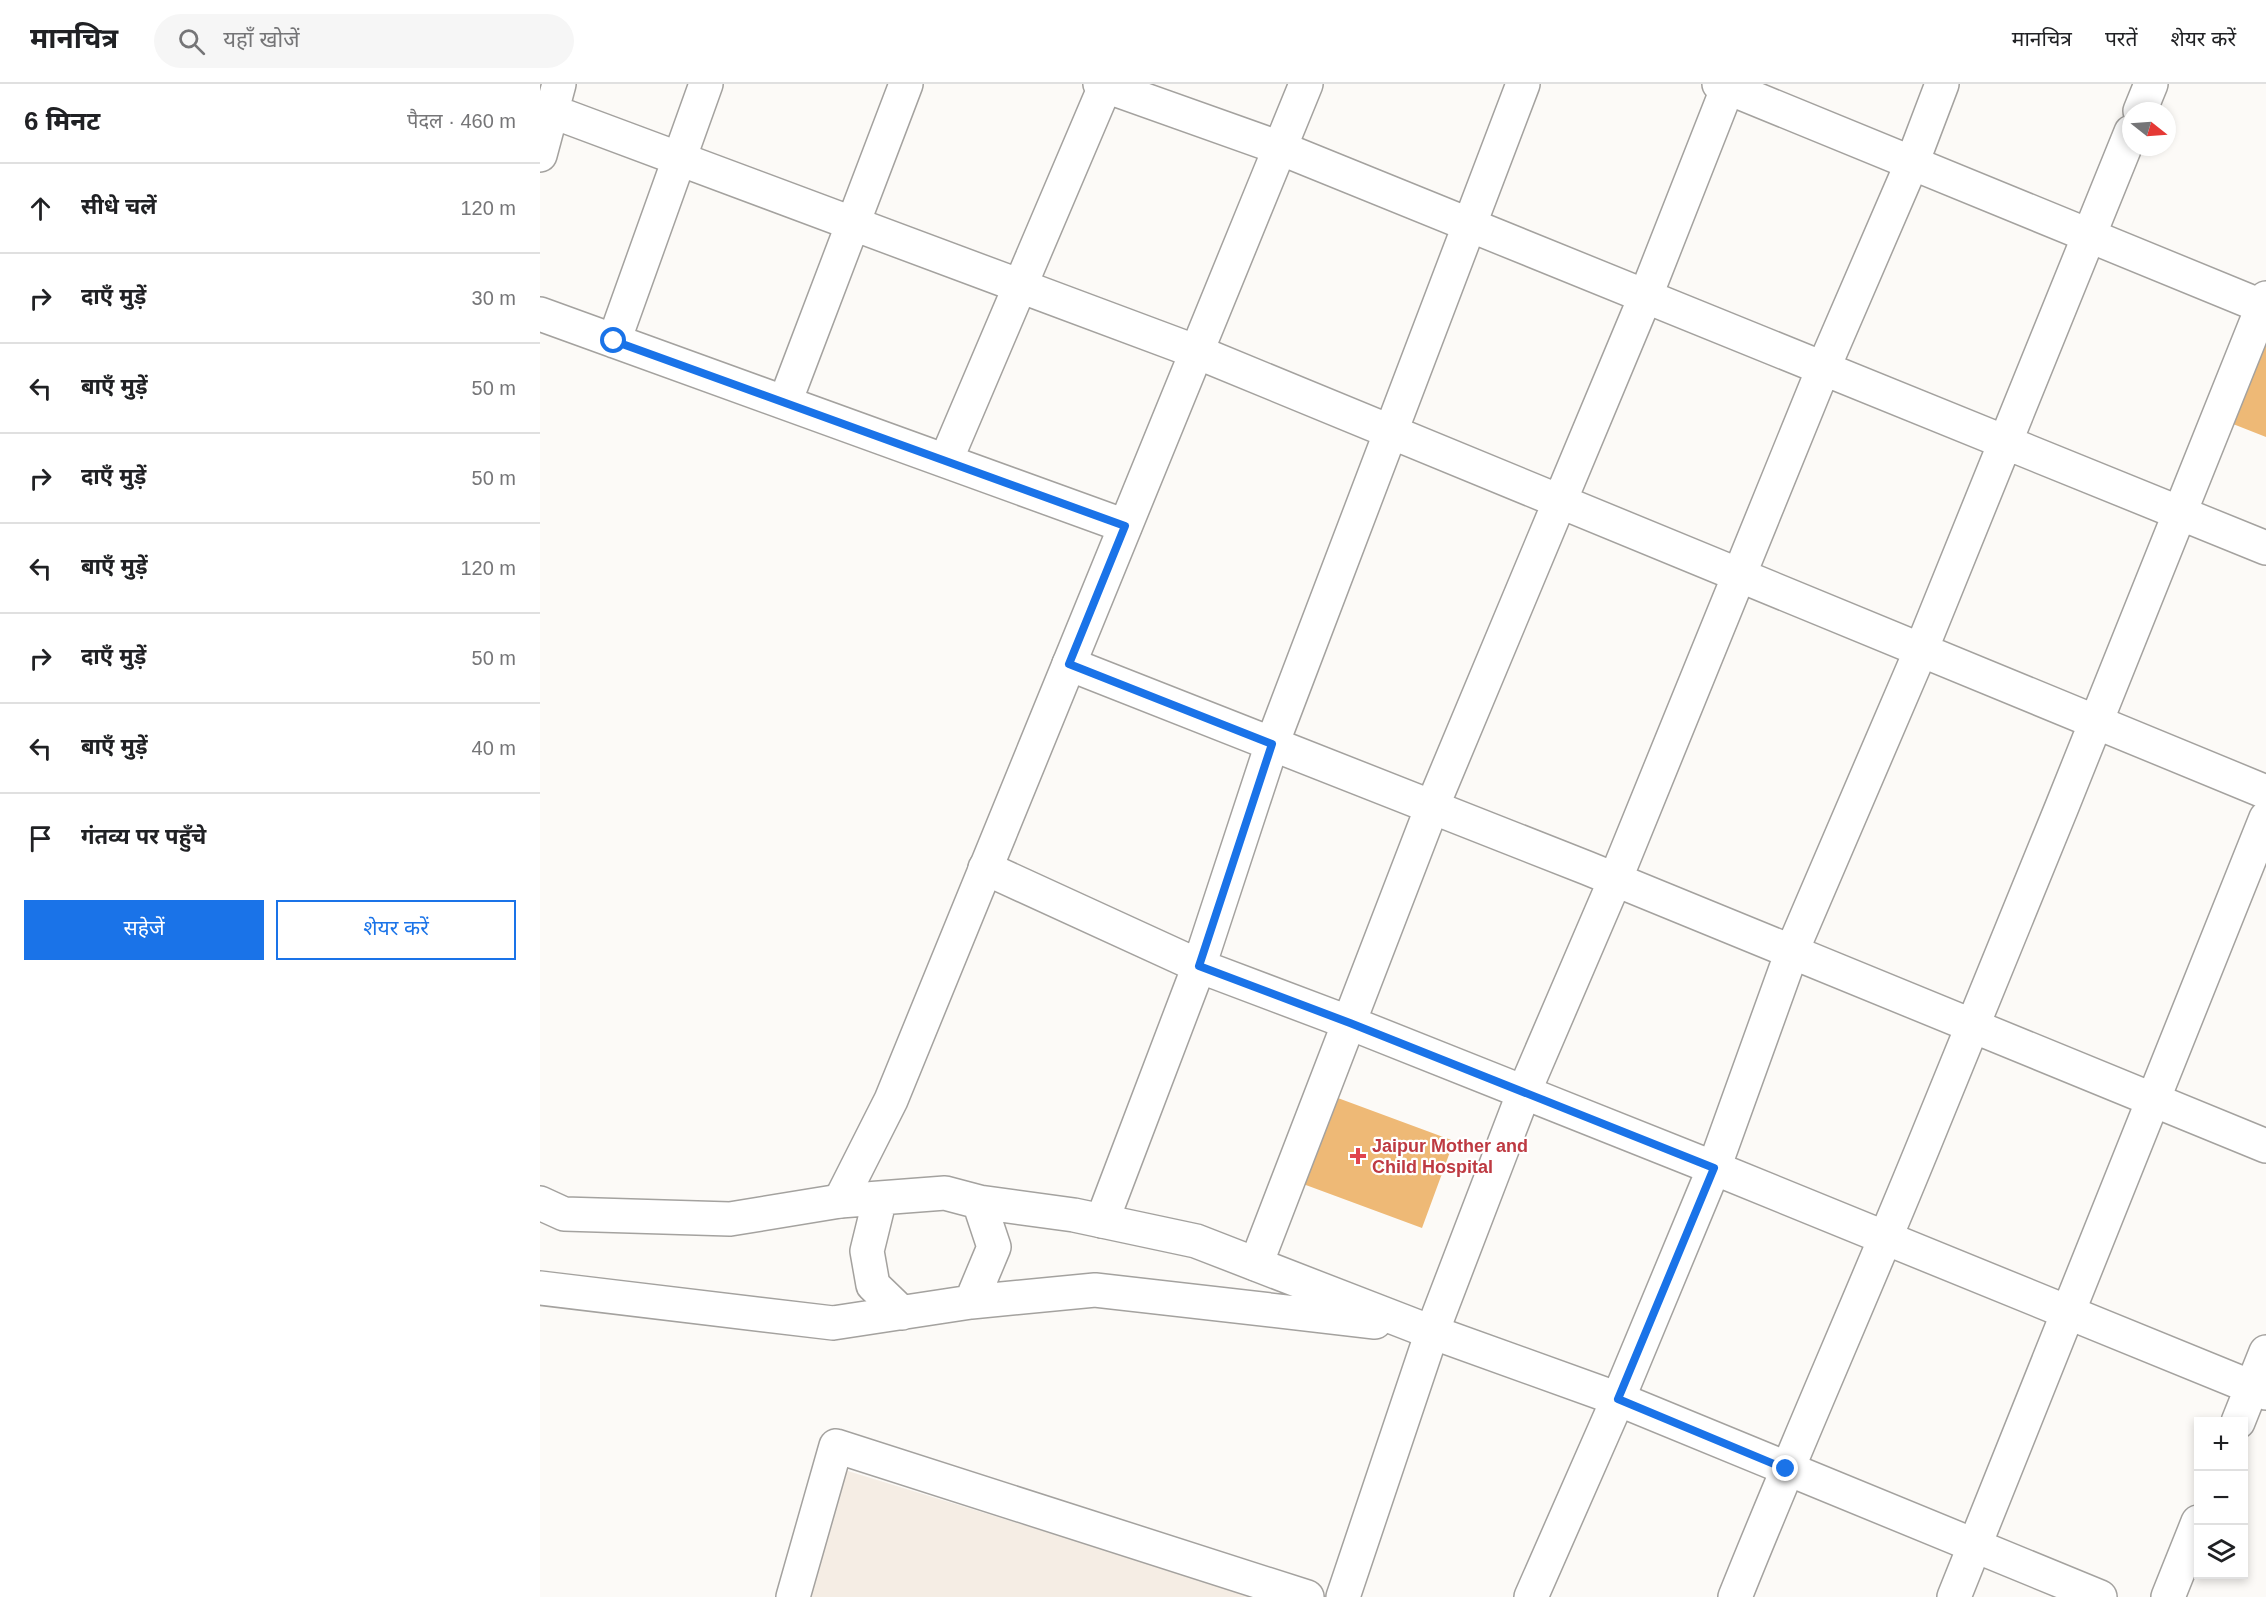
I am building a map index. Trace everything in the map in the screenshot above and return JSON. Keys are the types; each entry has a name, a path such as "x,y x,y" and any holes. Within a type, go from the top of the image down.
{"street":[{"path":"614,341 706,84"},
{"path":"785,402 855,225 906,84"},
{"path":"840,1201 891,1100 1306,84"},
{"path":"1102,1221 1199,966 1272,744 1523,84"},
{"path":"1343,1597 1425,1329 1615,880 1823,369 1912,163 1942,84"},
{"path":"2144,102 2151,84"},
{"path":"946,460 1104,85 1280,148 2266,548"},
{"path":"1256,1264 1432,807 1646,295 1726,85 2089,235 2265,304 2178,513 1973,1028 1886,1238 1786,1469 1735,1597"},
{"path":"540,155 557,91 678,159 1197,352 2266,792"},
{"path":"1531,1597 1618,1399 1714,1168 1791,953 1921,650 2122,154"},
{"path":"540,314 1125,526"},
{"path":"1069,664 1615,880 2153,1102 2266,1146"},
{"path":"1954,1597 2266,818"},
{"path":"986,868 1199,966 1524,1092 2259,1390"},
{"path":"540,1203 564,1214 730,1219 840,1201 945,1193 979,1202 1102,1221 1196,1241 1425,1329 1618,1399 2100,1597"},
{"path":"880,1198 867,1251 873,1285 902,1313"},
{"path":"971,1302 994,1247 979,1202"},
{"path":"540,1288 833,1323 971,1302 1095,1290 1425,1329"},
{"path":"2241,1417 2259,1390 2266,1352"},
{"path":"793,1597 836,1446 1307,1597"},
{"path":"2168,1597 2198,1525"}],"shaded area":[{"path":"838,1468 1259,1597 802,1597"}],"building":[{"path":"2266,342 2266,437 2233,424"},
{"path":"1327,1094 1454,1141 1422,1228 1295,1181"}],"place":[{"name":"Jaipur Mother and Child Hospital","path":"1358,1156"}],"route":[{"path":"614,341 1125,526 1069,664 1272,744 1199,966 1350,1023 1714,1168 1618,1399 1786,1469"}]}
